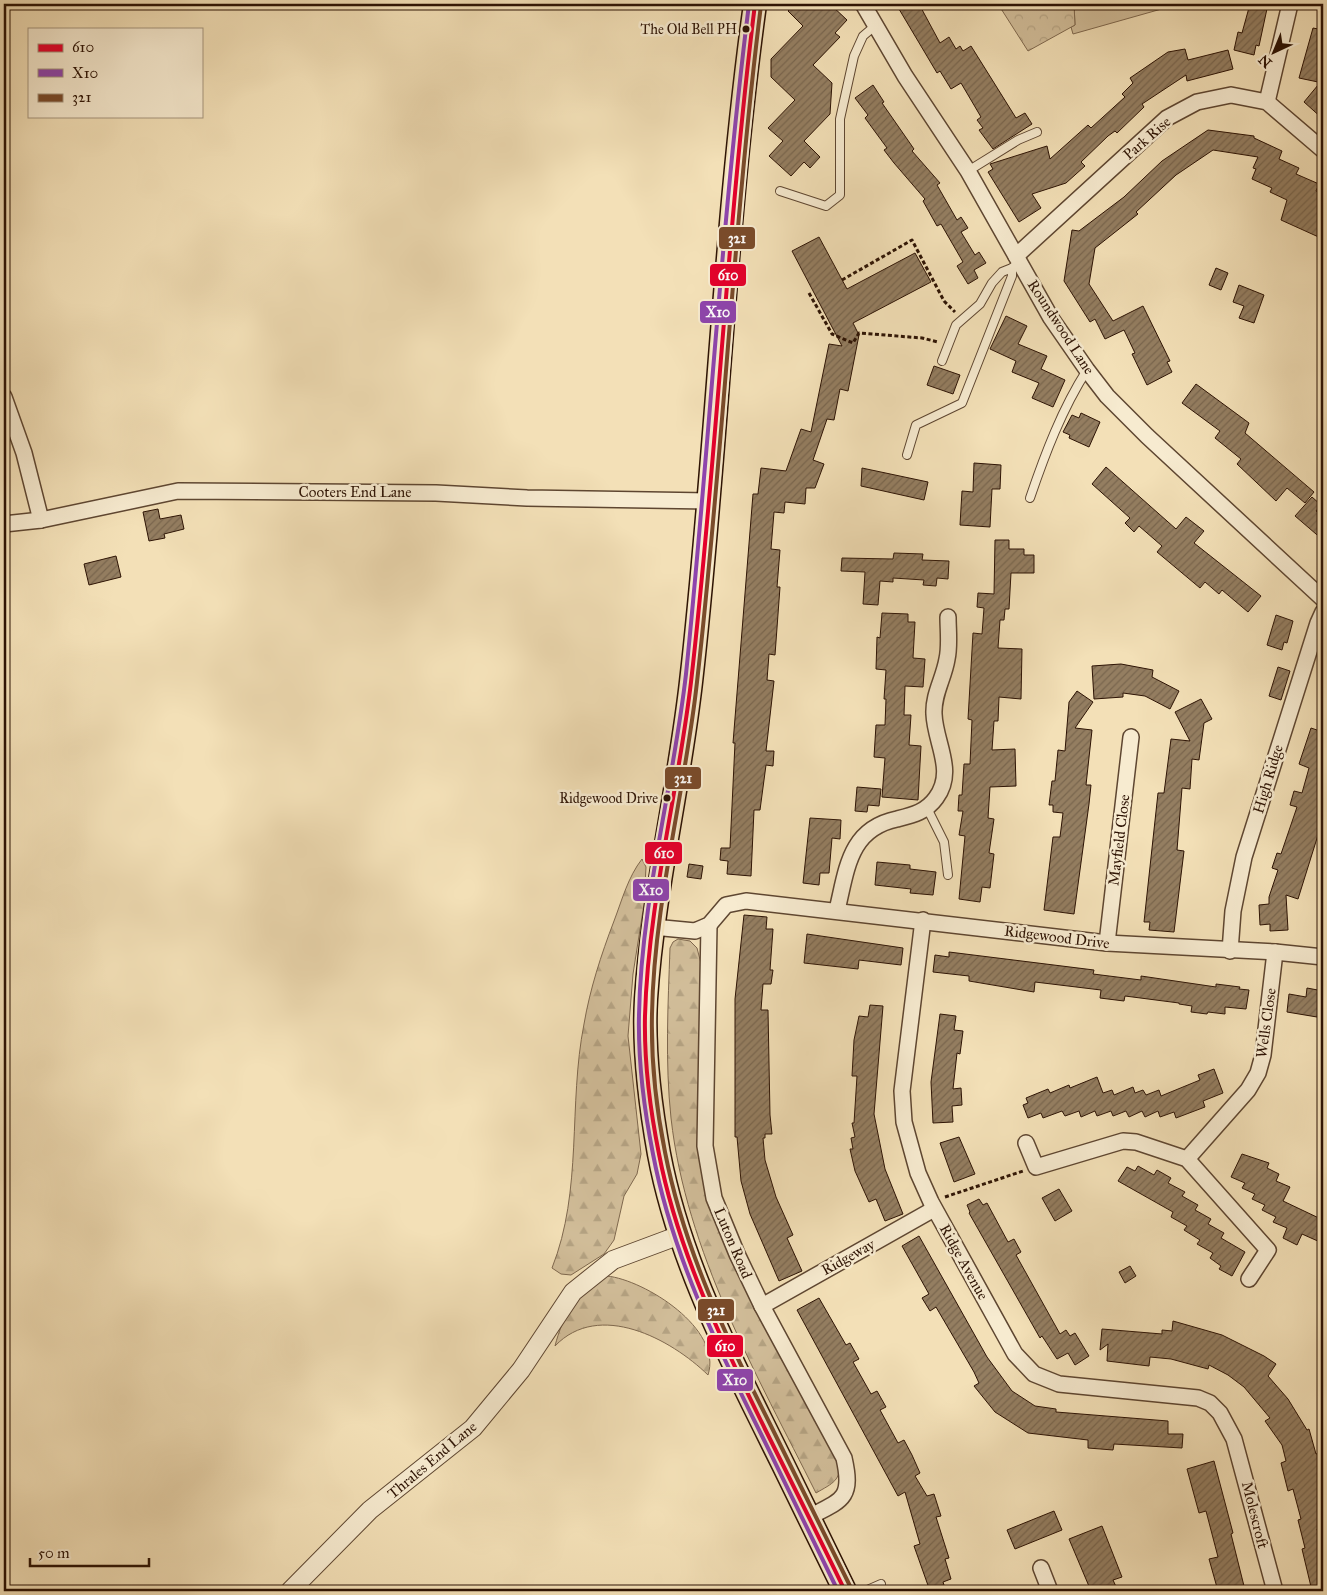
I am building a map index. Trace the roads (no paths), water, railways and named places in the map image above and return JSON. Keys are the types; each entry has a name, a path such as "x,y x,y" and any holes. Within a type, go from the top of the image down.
{"main road":[{"path":"755,4 740,116 709,501 691,684 653,927 646,1003 650,1090 659,1155 680,1235 711,1320 844,1591"}],"street":[{"name":"Roundwood Lane","path":"863,4 905,76 968,170 1016,262 1051,318 1107,396 1147,436 1323,598"},
{"path":"1267,102 1290,4"},
{"name":"Park Rise","path":"1016,262 1167,118 1197,102 1231,94 1267,102 1323,150"},
{"path":"4,397 21,444 42,520"},
{"name":"Cooters End Lane","path":"4,524 42,520 178,491 436,493 527,498 709,501"},
{"name":"High Ridge","path":"1230,951 1233,911 1244,857 1323,612"},
{"path":"837,910 851,854 865,834 888,821 918,814 927,808 936,799 946,776 934,713 937,689 948,658 948,617"},
{"name":"Mayfield Close","path":"1107,943 1132,736"},
{"name":"Ridgewood Drive","path":"709,924 726,905 746,901 923,920 1107,943 1274,952 1323,957"},
{"name":"Ridge Avenue","path":"923,920 902,1091 904,1122 911,1152 932,1205 1015,1354 1034,1374 1060,1384 1198,1398 1210,1403 1220,1412 1234,1439"},
{"path":"653,927 695,931 709,924"},
{"name":"Luton Road","path":"709,924 705,1146 714,1198 737,1254 762,1306 844,1458 849,1477 847,1490 842,1499 809,1517"},
{"name":"Wells Close","path":"1187,1159 1248,1090 1258,1073 1263,1055 1274,952"},
{"path":"1026,1143 1036,1167 1123,1141 1136,1142 1187,1159 1268,1250 1249,1280"},
{"name":"Ridgeway","path":"762,1306 932,1205"},
{"name":"Thrales End Lane","path":"290,1591 370,1510 473,1428 521,1370 573,1292 613,1260 680,1235"},
{"name":"Molescroft","path":"1234,1439 1275,1591"},
{"path":"1041,1568 1050,1591"}],"lane":[{"path":"780,191 826,206 840,195 840,119 854,56 863,36 876,26"},
{"path":"968,170 1018,140 1037,132"},
{"path":"942,361 956,325 980,304 992,283 1002,272 1016,262"},
{"path":"907,455 916,425 962,403 1016,262"},
{"path":"1030,498 1042,462 1076,387 1087,370"},
{"path":"927,808 944,842 948,875"},
{"path":"865,1591 881,1584"}],"place":[{"name":"The Old Bell PH","path":"746,29"},
{"name":"Ridgewood Drive","path":"667,798"}]}
